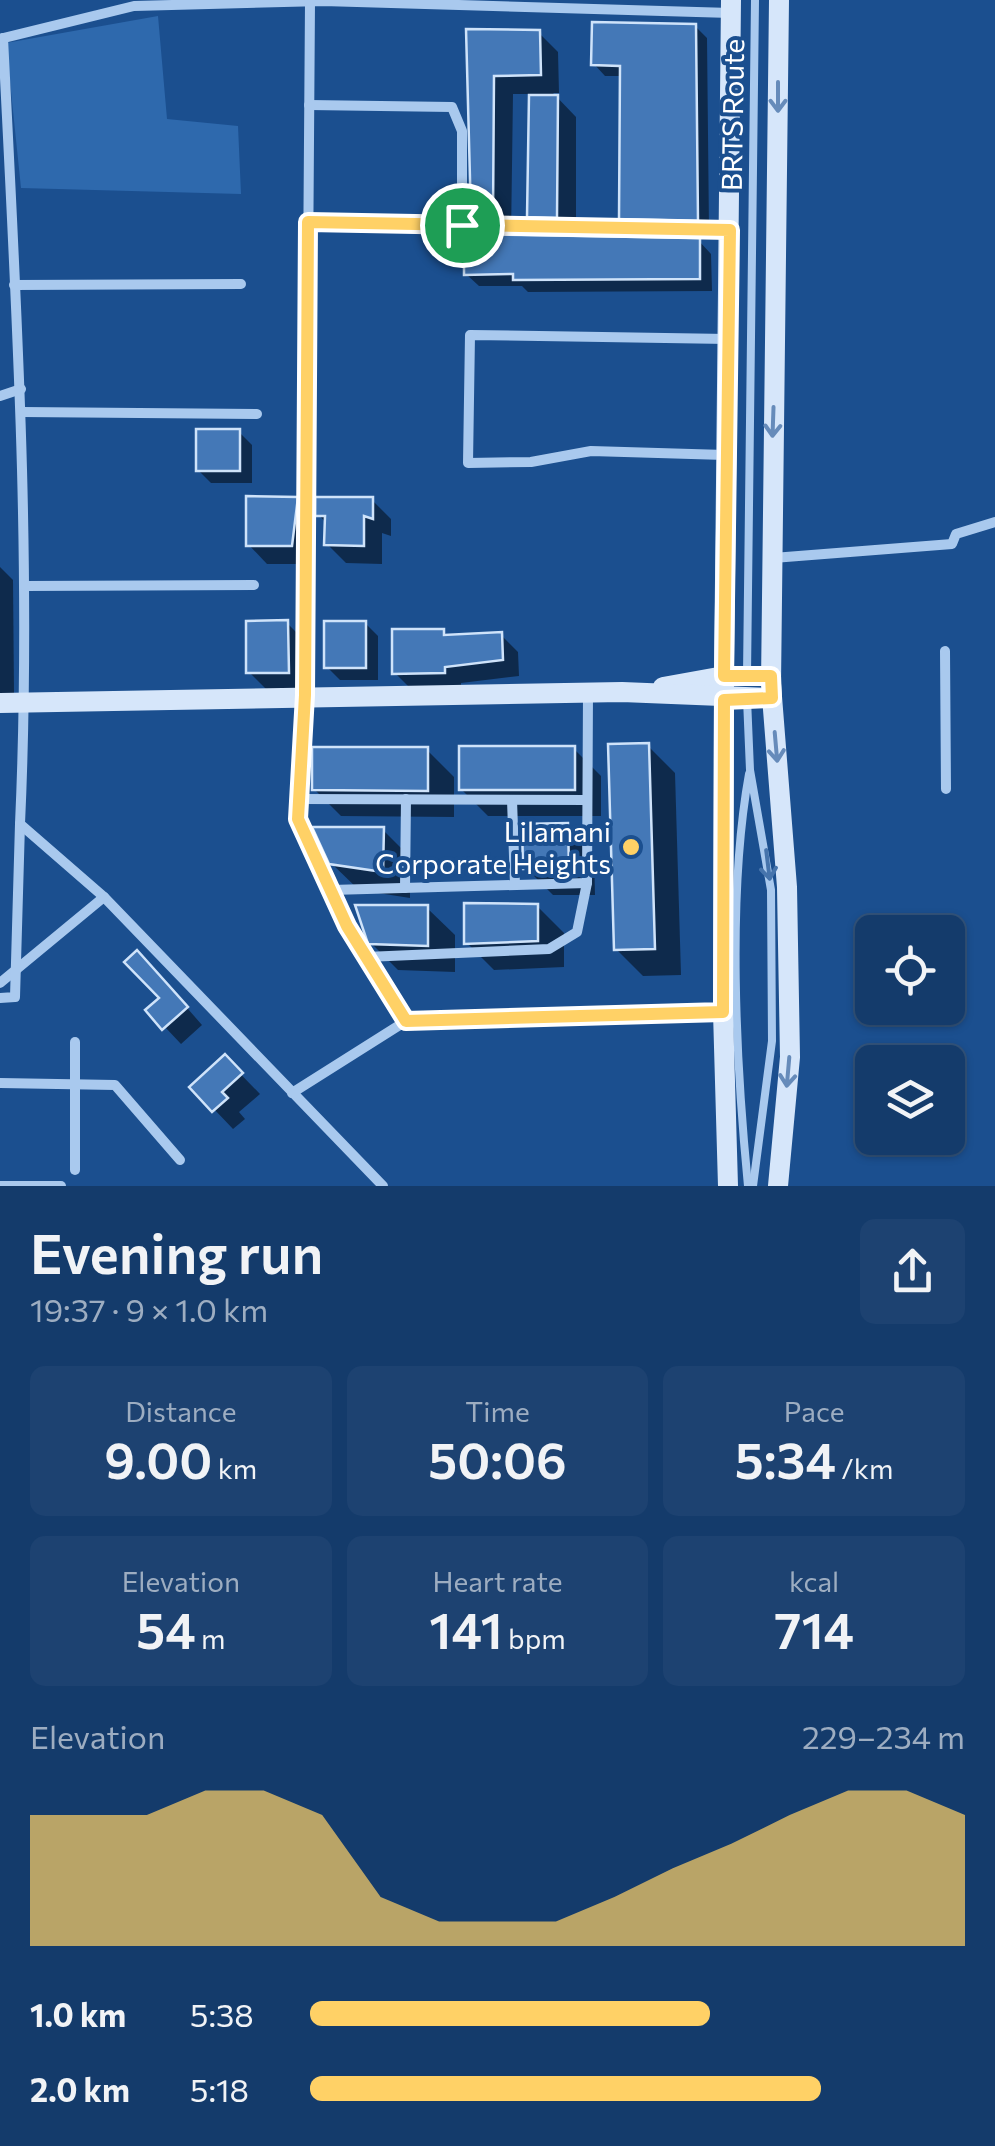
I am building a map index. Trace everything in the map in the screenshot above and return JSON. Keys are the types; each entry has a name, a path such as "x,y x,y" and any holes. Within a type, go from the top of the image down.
{"main road":[{"path":"778,1186 790,1057 787,887 771,676 779,0"},
{"path":"728,1186 723,1012 724,676 732,6"},
{"path":"622,692 724,676 771,676"},
{"path":"0,703 622,692 724,700 772,698"}],"street":[{"path":"104,0 104,13"},
{"path":"0,998 15,997 26,702 22,412 2,38 134,6 355,1 732,6"},
{"path":"310,2 305,695 298,819 366,957 406,1021"},
{"path":"309,104 452,107 462,131 462,225"},
{"path":"308,222 730,230"},
{"path":"14,286 241,284"},
{"path":"725,455 591,450 531,462 468,463 470,335 728,340"},
{"path":"0,396 21,390"},
{"path":"22,412 257,414"},
{"path":"772,558 952,544 956,534 995,522"},
{"path":"25,586 254,585"},
{"path":"945,651 946,789"},
{"path":"366,957 549,949 577,932 587,883 588,693"},
{"path":"300,799 587,800"},
{"path":"405,888 406,799"},
{"path":"512,800 515,885"},
{"path":"20,824 104,898 383,1186"},
{"path":"331,890 587,883"},
{"path":"0,983 16,966 104,898"},
{"path":"292,1093 406,1021 723,1012"},
{"path":"75,1170 76,1042"},
{"path":"0,1083 115,1086 180,1160"},
{"path":"4,1186 61,1186"}],"lane":[{"name":"BRTS Route","path":"750,770 747,676 755,0"},
{"path":"750,770 771,890 772,1040 751,1186"},
{"path":"750,770 738,889 741,1077 751,1186"}],"shaded area":[{"path":"158,16 167,119 238,126 241,194 21,188 6,43"}],"building":[{"path":"592,22 696,24 698,221 619,219 620,66 591,65"},
{"path":"466,29 540,30 541,75 494,76 493,217 471,216"},
{"path":"529,95 558,95 557,218 527,217"},
{"path":"464,234 700,238 700,279 513,280 513,274 464,275"},
{"path":"196,429 240,429 240,471 196,471"},
{"path":"246,496 298,497 292,546 246,546"},
{"path":"315,497 373,497 373,519 364,516 364,546 324,545 325,516 315,516"},
{"path":"288,620 289,673 246,673 246,621"},
{"path":"324,621 366,621 366,668 324,668"},
{"path":"392,629 444,629 444,635 502,632 503,660 445,667 445,673 392,674"},
{"name":"Lilamani Corporate Heights","path":"649,743 655,949 614,950 608,744"},
{"path":"459,746 575,746 575,790 459,790"},
{"path":"312,747 428,747 428,791 312,790"},
{"path":"568,823 569,869 523,869 522,824"},
{"path":"312,827 384,827 383,872 329,864"},
{"path":"464,903 538,904 538,941 464,944"},
{"path":"355,905 428,905 428,946 368,944"},
{"path":"137,950 188,1007 162,1030 145,1010 159,998 124,962"},
{"path":"225,1054 243,1073 222,1092 228,1098 212,1112 189,1087"}],"place":[{"name":"Lilamani Corporate Heights","path":"631,847"}],"route":[{"path":"308,222 462,225 730,230 724,676 771,676 772,698 724,700 723,1012 406,1021 347,926 298,819 305,695 308,222"}]}
